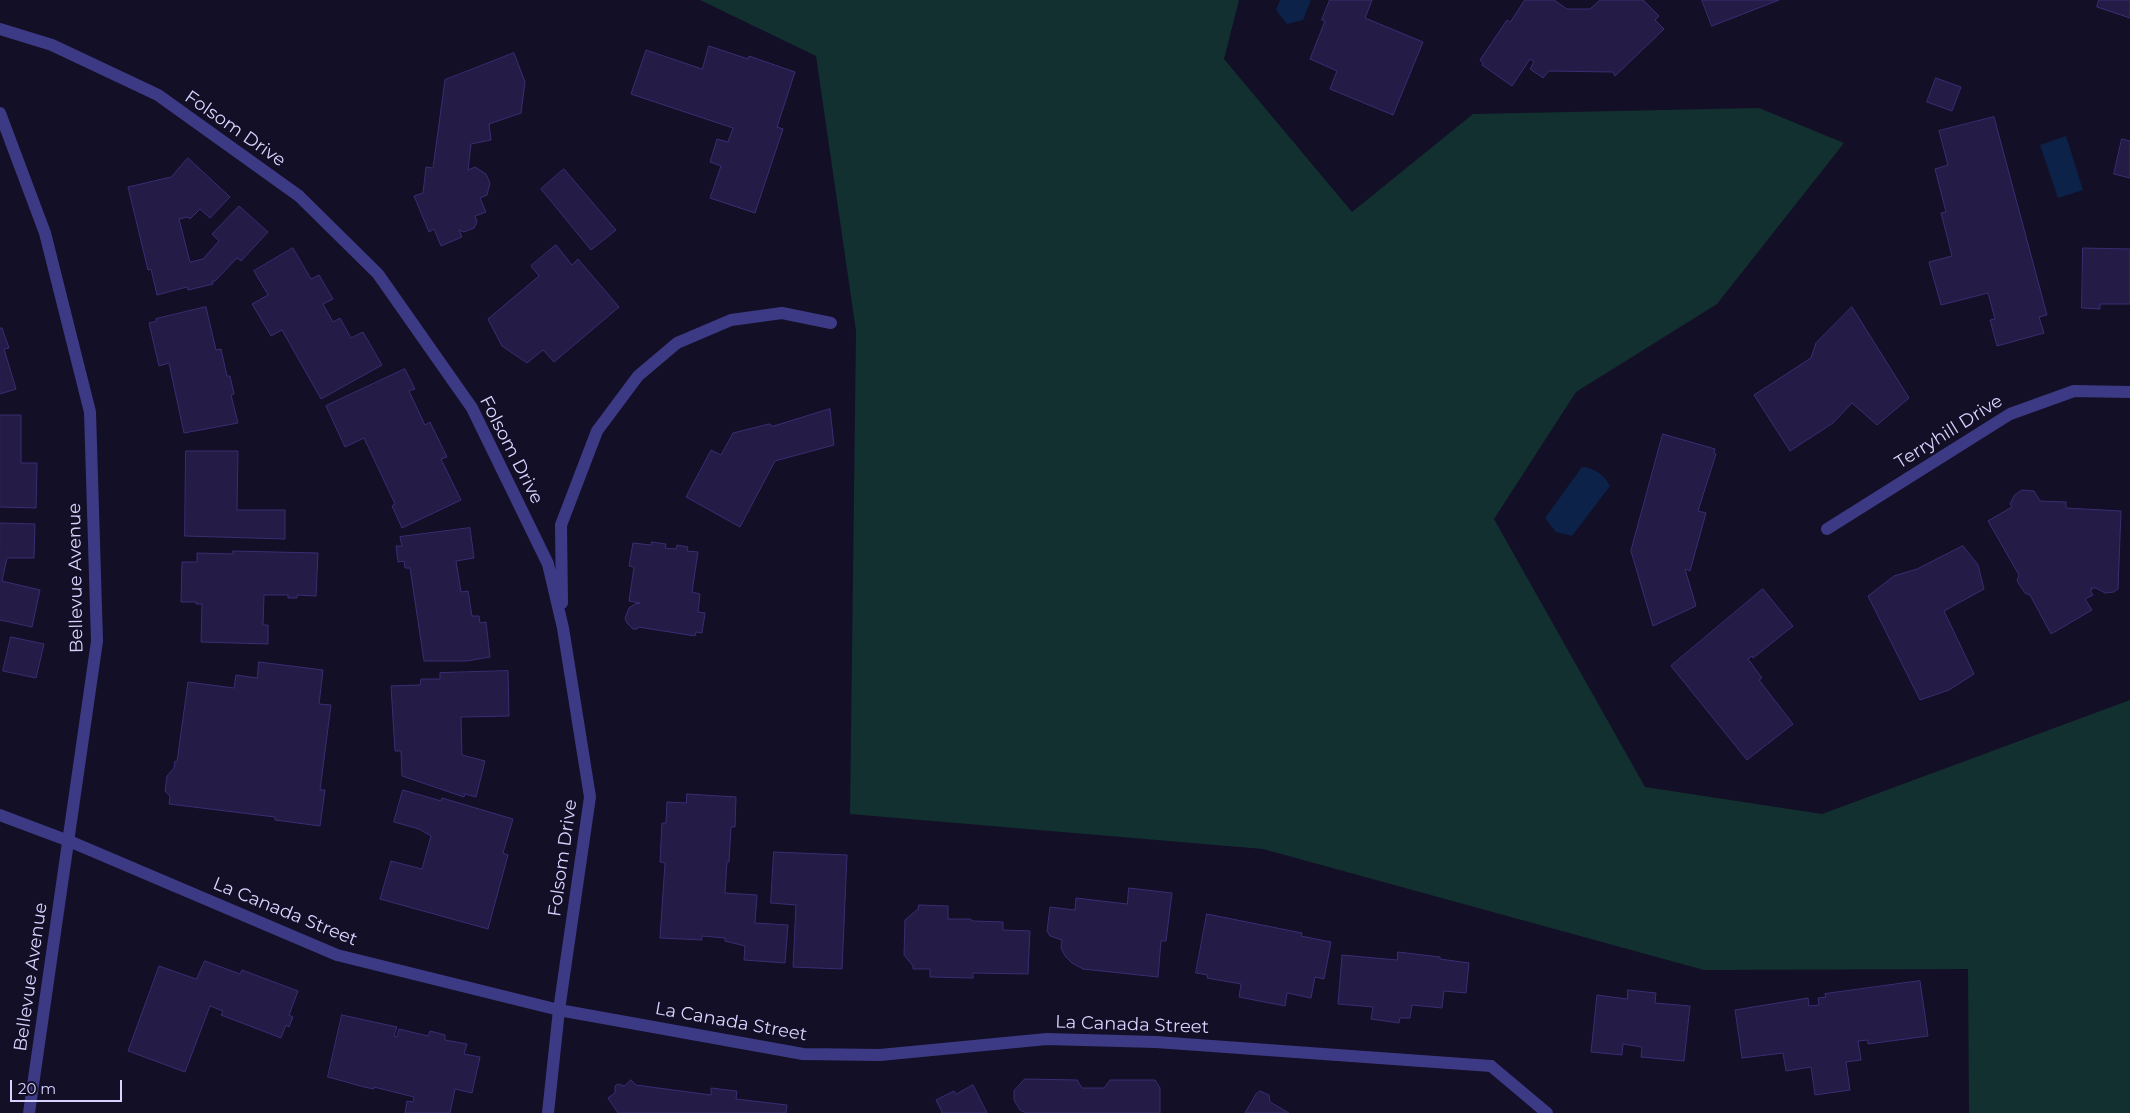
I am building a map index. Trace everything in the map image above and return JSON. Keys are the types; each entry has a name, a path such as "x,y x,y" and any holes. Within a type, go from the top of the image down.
{"street":[{"name":"Folsom Drive","path":"0,29 52,45 158,96 299,196 378,274 472,408 548,564 563,628 590,797 559,1010 548,1113"},
{"name":"Bellevue Avenue","path":"0,113 46,233 90,412 97,641 29,1113"},
{"path":"563,628 561,525 598,431 638,376 676,343 731,320 782,313 831,323"},
{"name":"Terryhill Drive","path":"1827,529 2010,414 2074,391 2130,392"},
{"name":"La Canada Street","path":"0,815 69,841 337,955 559,1010 802,1054 880,1055 1047,1039 1156,1042 1491,1066 1547,1113"}],"green space":[{"path":"700,0 1239,0 1224,59 1352,212 1473,114 1759,108 1844,143 1717,304 1576,392 1494,519 1645,787 1822,814 2130,700 2130,1113 1969,1113 1968,969 1704,970 1263,849 850,814 856,331 816,56"}],"water":[{"path":"1280,0 1311,0 1303,20 1287,24 1276,10"},
{"path":"2066,136 2083,190 2058,198 2040,145"},
{"path":"1582,467 1598,472 1610,486 1572,536 1556,532 1545,518"}],"building":[{"path":"1330,0 1372,0 1365,18 1423,42 1393,115 1330,89 1337,71 1310,59 1325,21 1322,20"},
{"path":"1525,0 1554,0 1567,9 1590,9 1600,0 1643,0 1659,16 1655,20 1664,29 1615,76 1613,72 1549,71 1543,78 1530,69 1534,62 1530,59 1512,86 1482,65 1483,63 1480,60 1507,20 1510,22"},
{"path":"1702,0 1779,0 1712,26"},
{"path":"2099,0 2130,0 2130,18 2097,7"},
{"path":"709,46 748,59 749,56 795,72 777,127 783,129 755,213 710,198 721,166 710,162 717,139 728,142 733,128 631,94 646,50 702,69"},
{"path":"514,53 525,82 521,113 489,124 491,140 471,144 468,170 475,167 486,174 490,183 487,195 480,198 486,212 475,216 477,222 474,228 464,232 459,230 462,237 441,246 434,229 429,232 414,196 423,193 426,167 433,168 445,80"},
{"path":"1936,78 1961,87 1952,111 1927,102"},
{"path":"1994,117 2047,315 2039,317 2044,333 1997,346 1990,320 1995,319 1988,293 1941,305 1929,262 1952,256 1941,213 1946,212 1935,169 1948,165 1939,131"},
{"path":"2122,139 2130,141 2130,178 2114,174"},
{"path":"188,158 230,197 210,218 200,209 190,219 188,217 179,219 190,262 203,259 219,241 212,234 239,206 268,232 241,261 237,258 215,281 212,281 213,284 188,290 187,287 157,295 151,269 148,270 128,187 171,177"},
{"path":"564,169 616,230 591,250 541,189"},
{"path":"556,245 572,265 578,259 619,307 554,362 543,350 527,363 502,346 488,319 539,276 531,266"},
{"path":"293,248 311,279 319,275 333,299 323,304 333,322 340,318 351,338 363,332 382,365 321,399 282,330 271,336 252,304 268,295 254,271"},
{"path":"2083,248 2130,249 2130,304 2100,304 2100,309 2082,308"},
{"path":"206,307 216,350 221,349 227,376 230,376 234,394 231,395 238,423 184,433 169,363 159,366 149,323 157,321 156,319"},
{"path":"1852,307 1909,398 1877,425 1852,403 1833,423 1790,451 1754,395 1811,358 1816,343"},
{"path":"0,328 2,328 9,348 4,349 16,389 0,394"},
{"path":"405,369 415,389 409,391 425,425 430,422 447,457 441,459 461,500 402,528 392,506 395,504 364,438 345,447 326,406"},
{"path":"830,409 834,445 775,461 740,527 686,497 711,450 721,455 733,433 769,424 773,426"},
{"path":"0,415 21,415 21,463 37,463 36,508 0,507"},
{"path":"1663,434 1715,449 1714,453 1716,454 1698,511 1706,513 1690,571 1685,569 1696,606 1653,626 1631,551"},
{"path":"186,451 238,451 237,510 285,510 285,539 185,536"},
{"path":"2022,490 2034,491 2040,501 2066,502 2066,508 2121,511 2118,589 2114,592 2105,593 2096,588 2091,588 2092,590 2090,591 2093,595 2085,599 2092,610 2051,634 2030,595 2025,593 2017,581 2019,575 1988,521 2012,507 2010,504 2014,496"},
{"path":"0,523 35,524 34,558 7,558 2,581 40,590 32,627 0,620"},
{"path":"470,528 474,558 456,561 461,592 468,591 472,616 479,616 480,623 486,622 490,657 467,661 424,661 410,568 405,568 404,561 398,562 396,546 402,546 400,537"},
{"path":"652,542 666,544 665,548 676,549 677,545 688,547 687,551 698,552 692,592 700,594 698,612 705,613 702,633 696,632 695,636 638,627 633,629 627,623 625,618 629,608 640,603 629,601 634,567 629,566 633,543 651,545"},
{"path":"1963,546 1978,565 1984,589 1944,611 1974,674 1949,690 1920,700 1868,596 1894,576 1917,569"},
{"path":"233,551 318,553 316,596 297,595 297,598 288,598 288,595 264,595 263,625 268,625 268,644 201,642 202,604 181,602 182,562 197,562 197,553 233,554"},
{"path":"1763,589 1793,626 1753,658 1752,656 1748,659 1762,678 1759,680 1793,724 1747,760 1671,666"},
{"path":"11,637 44,644 36,678 3,671"},
{"path":"259,662 323,670 319,704 331,705 320,790 325,790 320,826 275,820 275,817 169,804 170,796 165,791 167,776 174,768 175,761 177,762 188,682 234,688 236,675 257,678"},
{"path":"508,671 509,716 461,717 462,755 485,761 476,797 465,794 464,797 402,776 401,751 395,751 391,686 420,685 421,679 440,679 440,673"},
{"path":"403,790 441,801 442,798 513,819 503,853 508,855 488,929 380,899 391,861 422,869 431,836 419,829 394,822"},
{"path":"687,794 736,797 735,827 731,827 725,893 757,895 755,923 788,925 785,963 744,960 745,946 725,941 725,938 702,936 702,940 660,938 665,863 660,862 662,823 666,823 667,802 686,803"},
{"path":"774,852 847,855 842,969 793,967 796,905 771,903"},
{"path":"1129,888 1172,893 1166,941 1161,941 1158,977 1083,969 1072,963 1065,956 1061,948 1062,940 1050,936 1047,931 1050,907 1075,910 1076,898 1127,904"},
{"path":"919,905 948,906 948,919 1003,922 1003,930 1030,931 1028,974 973,973 973,978 930,977 930,969 913,969 913,966 904,955 905,920 918,909"},
{"path":"1207,914 1302,933 1301,936 1331,942 1324,979 1315,977 1311,998 1287,993 1285,1006 1239,997 1241,984 1207,978 1208,975 1196,973"},
{"path":"1398,952 1469,963 1466,993 1444,991 1442,1008 1412,1005 1410,1018 1400,1018 1399,1023 1371,1019 1373,1007 1338,1004 1342,955 1397,960"},
{"path":"205,961 240,974 242,970 298,991 289,1015 293,1017 289,1027 286,1025 281,1038 221,1015 223,1011 210,1006 185,1072 128,1051 159,966 196,979"},
{"path":"1920,981 1928,1036 1868,1044 1868,1040 1858,1041 1861,1060 1846,1062 1850,1090 1815,1095 1811,1067 1786,1071 1783,1053 1742,1058 1735,1010 1808,998 1809,1006 1819,1005 1818,998 1826,997 1825,994"},
{"path":"1628,990 1656,993 1655,1003 1690,1006 1684,1061 1641,1057 1642,1047 1623,1044 1622,1055 1591,1052 1597,995 1627,999"},
{"path":"342,1015 397,1027 394,1036 397,1037 399,1029 428,1036 430,1031 445,1035 445,1040 467,1044 464,1054 480,1057 472,1093 455,1089 450,1113 405,1113 407,1101 413,1102 414,1097 374,1087 374,1089 364,1087 328,1077"},
{"path":"1025,1079 1077,1080 1082,1088 1104,1088 1110,1080 1155,1080 1160,1088 1160,1113 1026,1113 1020,1110 1014,1100 1014,1091"},
{"path":"631,1080 636,1085 711,1095 711,1088 737,1091 736,1099 787,1105 786,1113 618,1113 608,1098 615,1093 615,1086 618,1084 624,1086"},
{"path":"973,1085 987,1113 941,1113 936,1100 954,1091 956,1094"},
{"path":"1260,1091 1269,1095 1270,1102 1289,1113 1245,1113 1256,1094"}]}
